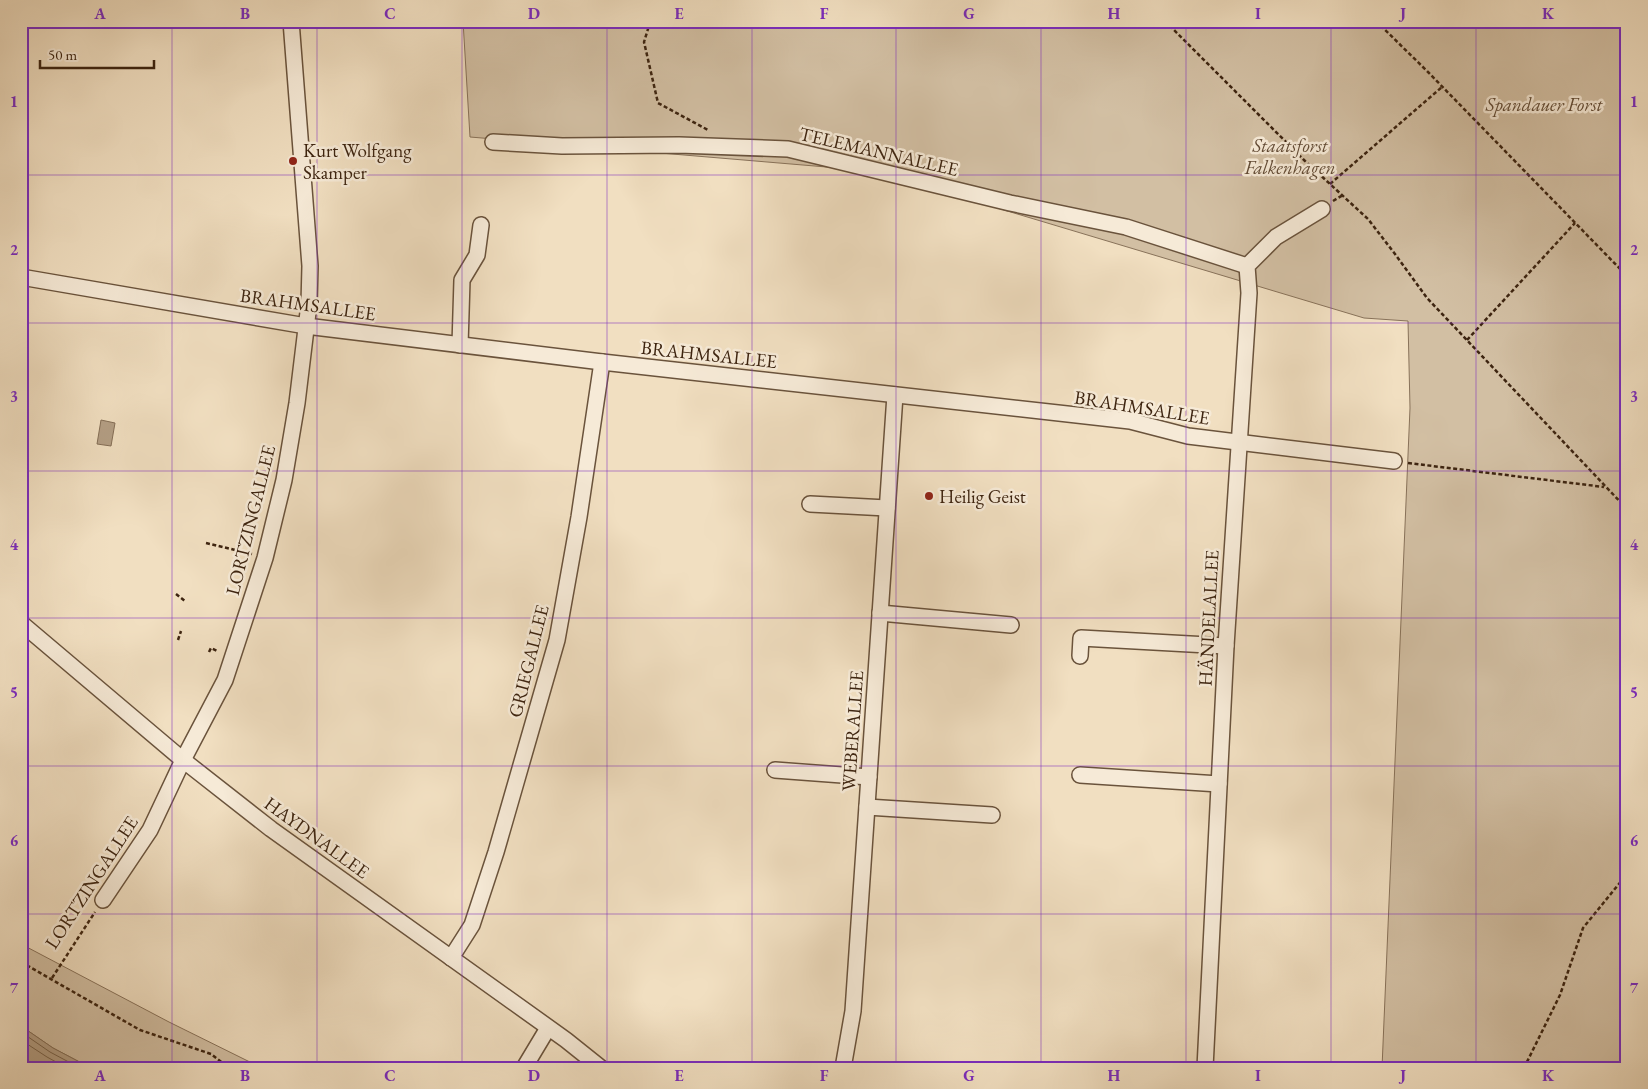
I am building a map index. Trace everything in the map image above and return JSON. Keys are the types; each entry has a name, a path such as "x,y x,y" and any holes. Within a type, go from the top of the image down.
{"street":[{"name":"LORTZINGALLEE","path":"103,900 150,830 183,760 225,680 265,558 284,480 297,403 309,304 310,266 291,21"},
{"name":"TELEMANNALLEE","path":"493,142 562,146 680,144 788,149 1010,203 1126,227 1247,266"},
{"path":"1247,266 1276,237 1322,209"},
{"path":"460,345 462,280 477,255 482,225"},
{"name":"HÄNDELALLEE","path":"1205,1068 1226,646 1249,293 1247,266"},
{"name":"BRAHMSALLEE","path":"21,277 306,326 602,362 1130,421 1188,436 1394,461"},
{"name":"GRIEGALLEE","path":"451,958 472,925 496,852 557,640 579,517 602,362"},
{"name":"WEBERALLEE","path":"843,1068 853,1011 894,395"},
{"path":"810,504 887,508"},
{"path":"880,613 1011,625"},
{"name":"HAYDNALLEE","path":"21,623 183,760 271,829 601,1068"},
{"path":"1080,656 1081,638 1226,646"},
{"path":"775,770 869,777"},
{"path":"1080,775 1219,784"},
{"path":"867,806 992,815"},
{"path":"524,1068 548,1028"}],"path":[{"path":"646,21 648,28 644,42 658,103 714,133"},
{"path":"1165,21 1305,160 1368,219 1427,298 1627,509"},
{"path":"1376,21 1627,276"},
{"path":"1330,184 1442,87"},
{"path":"1467,340 1575,223"},
{"path":"1394,461 1605,487"},
{"path":"206,542 249,553"},
{"path":"176,594 185,601"},
{"path":"178,640 181,631"},
{"path":"210,652 211,648 218,650 216,655"},
{"path":"1524,1068 1560,995 1584,928 1627,874"},
{"name":"LORTZINGALLEE","path":"52,979 103,900"},
{"path":"21,962 140,1030 211,1054 229,1068"}],"green space":[{"path":"463,21 1627,21 1627,1068 1382,1068 1410,408 1408,321 1364,318 874,171 470,137"},
{"path":"21,944 169,1022 262,1068 91,1068 53,1048 21,1026"}],"water":[{"path":"101,420 115,423 111,446 97,444"},
{"path":"21,1026 53,1048 91,1068 21,1068"}],"place":[{"name":"Kurt Wolfgang Skamper","path":"293,161"},
{"name":"Heilig Geist","path":"929,496"}],"park label":[{"name":"Spandauer Forst","path":"1544,104"},
{"name":"Staatsforst Falkenhagen","path":"1290,156"}]}
